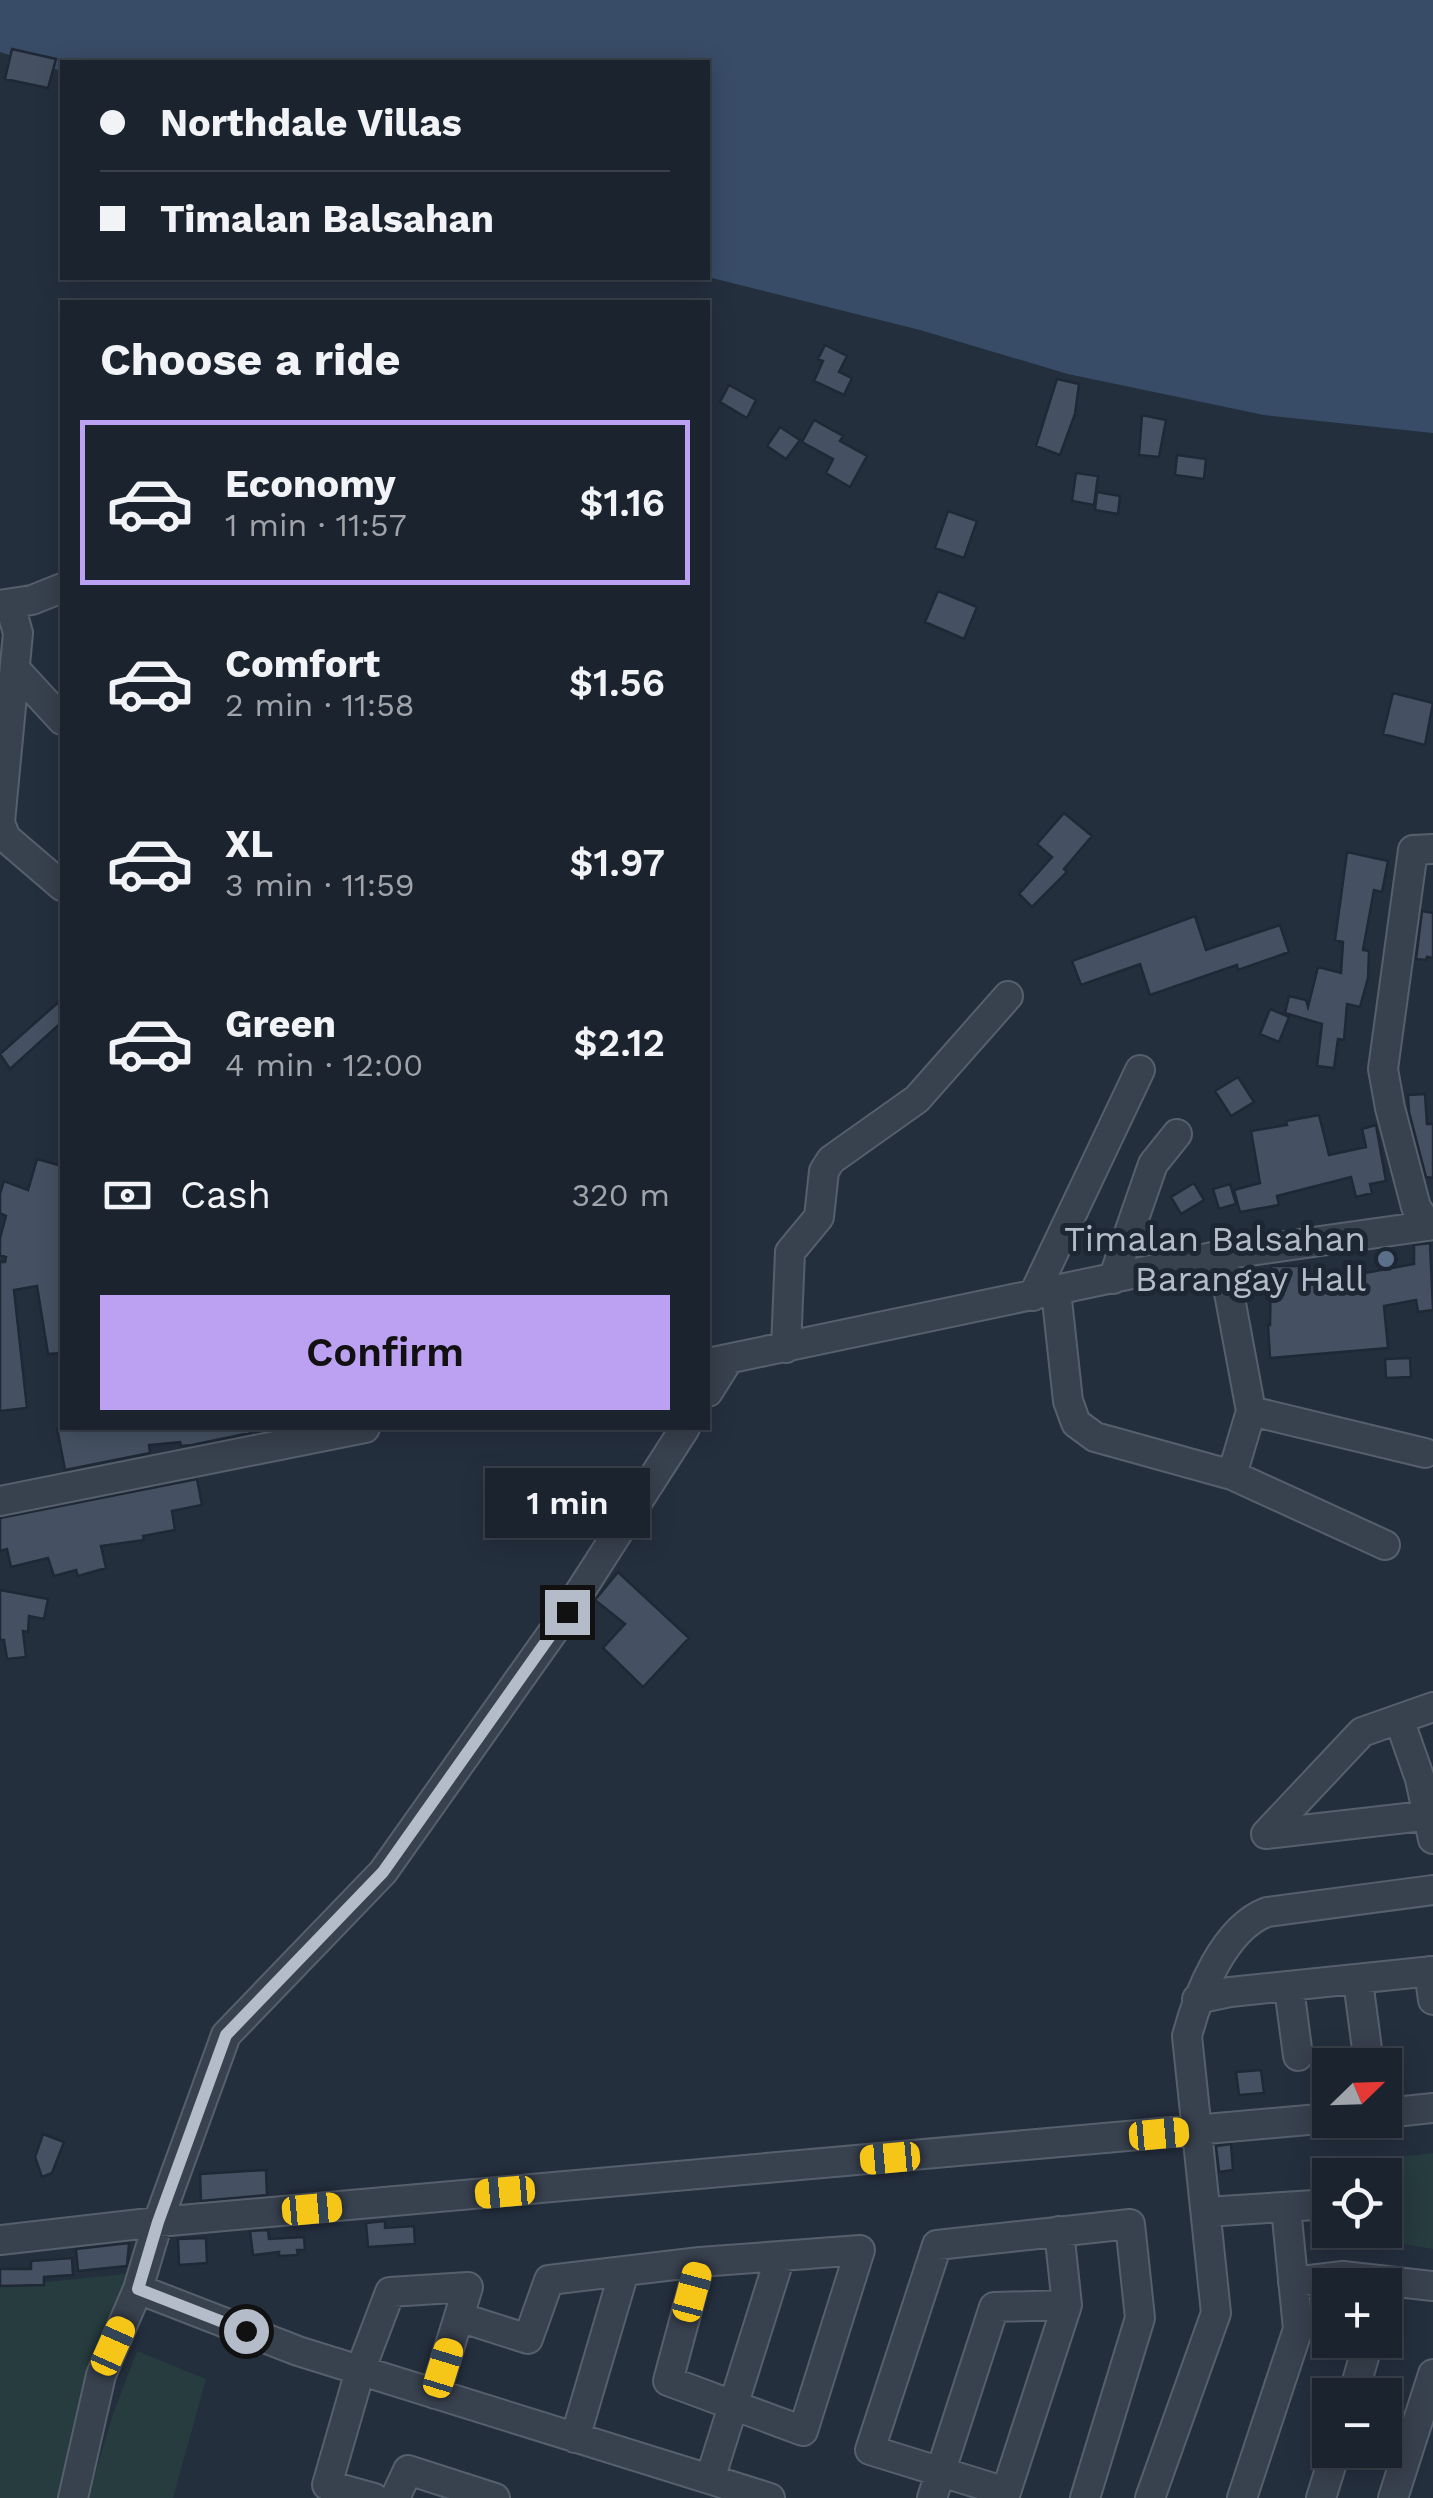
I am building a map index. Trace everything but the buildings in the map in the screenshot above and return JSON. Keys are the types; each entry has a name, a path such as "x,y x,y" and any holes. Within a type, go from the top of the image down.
{"street":[{"path":"60,589 5,605 18,634 0,823 6,838 60,884"},
{"path":"16,670 60,718"},
{"path":"710,1386 718,1361 1222,1255 1430,1225 1416,1207 1383,1069 1413,850 1433,849"},
{"path":"786,1348 790,1252 819,1217 824,1171 831,1160 917,1100 1008,996"},
{"path":"1140,1070 1044,1294 1076,1423 1095,1436 1232,1475 1385,1545"},
{"path":"1113,1279 1154,1164 1177,1134"},
{"path":"1222,1255 1251,1411 1232,1475"},
{"path":"1251,1411 1425,1453"},
{"path":"222,1456 228,1430"},
{"path":"0,1501 222,1456 298,1434 343,1430"},
{"path":"73,2498 100,2375 138,2289 158,2222 226,2035 383,1872 567,1612 683,1430"},
{"path":"1399,1719 1432,1823 1266,1834 1362,1732 1433,1706"},
{"path":"1150,2498 1216,2312 1187,2036 1197,1998 1248,1919 1267,1912 1433,1890"},
{"path":"1197,1998 1431,1971 1433,2000"},
{"path":"1358,1980 1367,2048"},
{"path":"1289,1988 1298,2056"},
{"path":"1402,2111 1433,2108"},
{"path":"0,2240 158,2222 1312,2120"},
{"path":"1206,2212 1312,2206"},
{"path":"1242,2498 1298,2329 1286,2208"},
{"path":"1059,2231 1068,2305 1006,2492 936,2485 870,2450 936,2245 1059,2231 1130,2224 1140,2318 1085,2498"},
{"path":"459,2317 528,2339 549,2280 700,2262 860,2250 803,2431 668,2381 700,2262"},
{"path":"710,2480 780,2257"},
{"path":"575,2438 624,2272"},
{"path":"1293,2282 1312,2280"},
{"path":"1402,2284 1433,2286"},
{"path":"374,2498 327,2485 360,2371 390,2292 468,2287 436,2394"},
{"path":"138,2289 298,2351 770,2498"},
{"path":"936,2485 994,2307 1068,2305"},
{"path":"1393,2498 1433,2374"},
{"path":"1321,2498 1330,2468"},
{"path":"395,2498 408,2470 456,2492 495,2498"}],"green space":[{"path":"1433,2153 1433,2249 1402,2244 1402,2158 1392,2158"},
{"path":"134,2273 67,2498 0,2498 0,2287"},
{"path":"137,2351 206,2379 173,2498 88,2498 113,2414"}],"water":[{"path":"0,0 1433,0 1433,433 1264,415 1068,374 920,330 710,278 710,60 60,60 60,70 0,52"}],"place":[{"name":"Timalan Balsahan Barangay Hall","path":"1386,1259"}],"route":[{"path":"246,2331 138,2289 218,2052 226,2035 383,1872 567,1612"}]}
